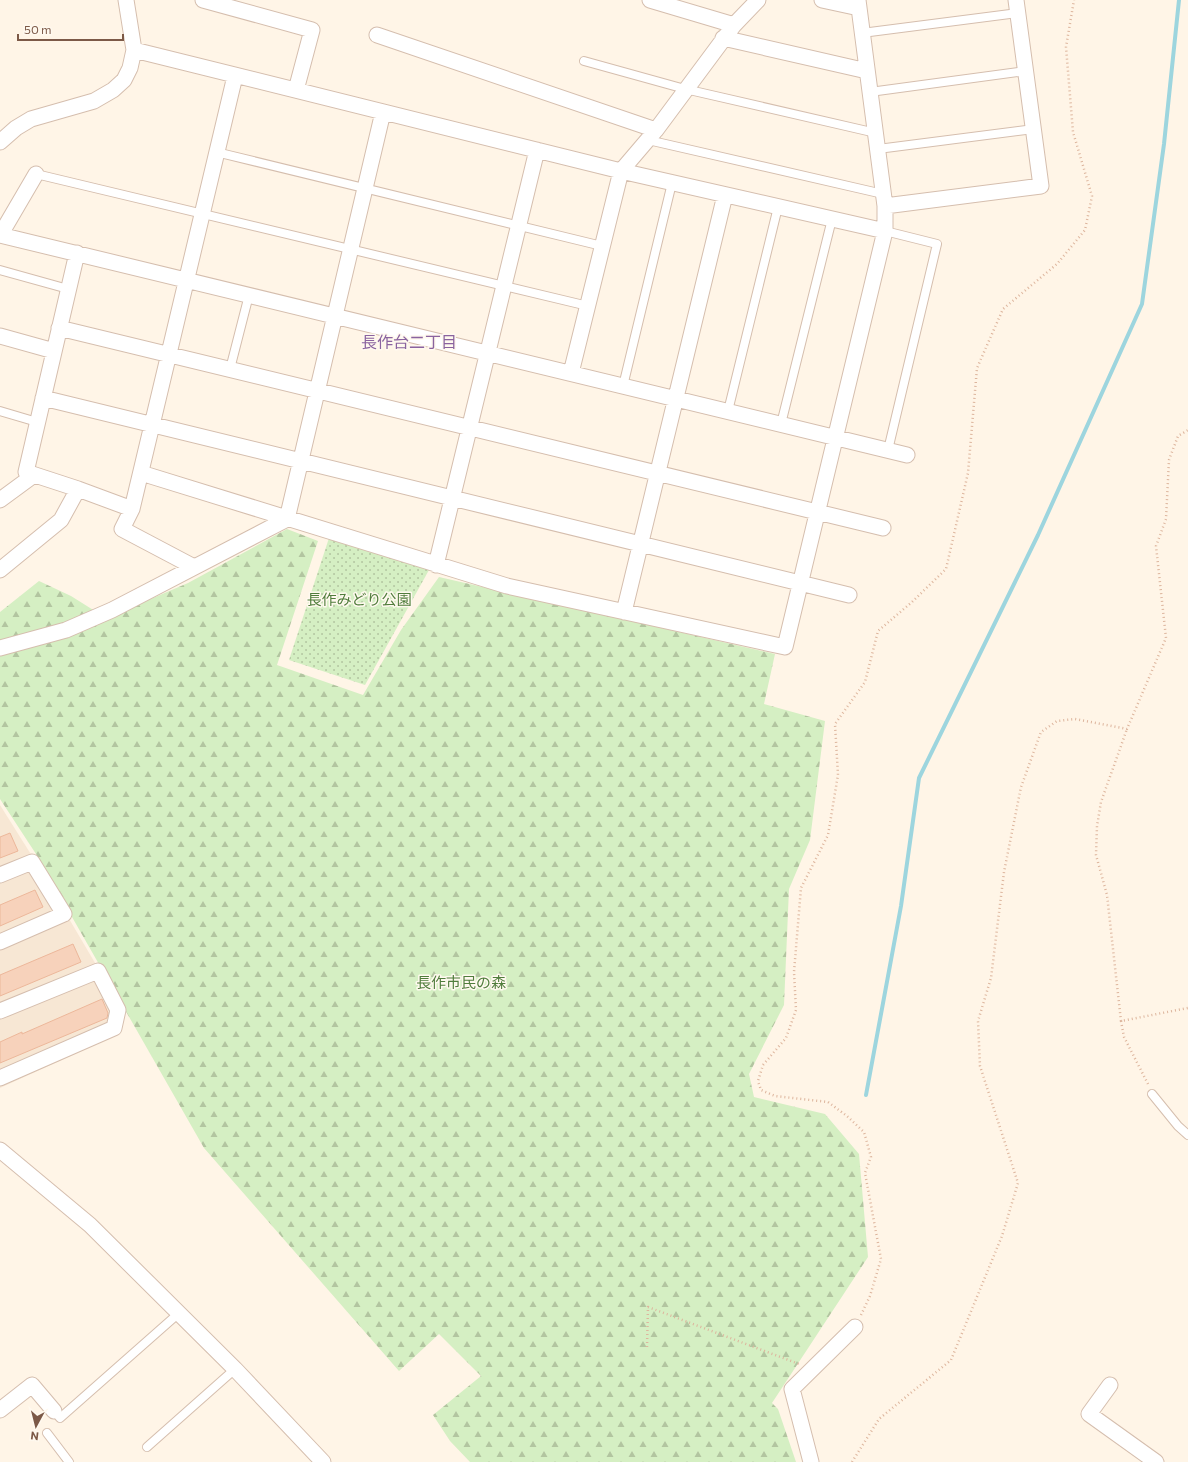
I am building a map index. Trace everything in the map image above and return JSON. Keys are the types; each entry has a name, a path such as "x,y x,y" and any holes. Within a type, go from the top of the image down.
{"street":[{"path":"0,142 16,128 31,119 94,101 113,90 124,80 130,68 134,50 126,0"},
{"path":"203,0 312,30 296,90"},
{"path":"650,0 734,25"},
{"path":"571,373 621,171 652,135 723,38 758,0"},
{"path":"141,473 507,586 785,647 885,231 884,200 859,4 822,0"},
{"path":"884,200 1041,186 1017,6"},
{"path":"377,35 652,135"},
{"path":"723,38 868,71"},
{"path":"134,50 621,171 885,231"},
{"path":"194,567 122,529 132,509 141,473 235,76"},
{"path":"0,648 66,630 112,610 287,519 383,112"},
{"path":"436,565 537,150"},
{"path":"0,231 5,227 36,174"},
{"path":"624,612 725,195"},
{"path":"0,235 907,455"},
{"path":"77,253 26,472 132,509"},
{"path":"59,328 883,528"},
{"path":"0,336 54,351"},
{"path":"43,398 849,595"},
{"path":"0,500 34,475"},
{"path":"0,570 61,520 78,489"},
{"path":"0,875 32,862 64,914 0,942"},
{"path":"0,1011 98,971 118,1010 114,1028 0,1078"},
{"path":"0,1150 90,1225 235,1369 323,1462"},
{"path":"811,1462 792,1389 855,1327"},
{"path":"0,1410 32,1385 54,1411"},
{"path":"1110,1385 1089,1414 1156,1462"}],"lane":[{"path":"862,32 1017,6"},
{"path":"584,61 685,89 876,133"},
{"path":"870,92 1026,71"},
{"path":"878,150 1034,129"},
{"path":"652,135 884,200"},
{"path":"216,152 602,246"},
{"path":"36,174 588,306"},
{"path":"623,386 672,183"},
{"path":"728,411 778,207"},
{"path":"781,424 832,219"},
{"path":"885,231 937,244 888,450"},
{"path":"0,270 68,289"},
{"path":"230,369 249,295"},
{"path":"0,411 37,422"},
{"path":"1152,1094 1178,1126 1188,1135"},
{"path":"54,1411 60,1418 179,1313"},
{"path":"148,1448 235,1369"},
{"path":"47,1433 69,1462"}],"path":[{"path":"855,1327 870,1296 881,1259 865,1173 870,1157 864,1132 847,1116 828,1102 775,1096 761,1090 758,1081 763,1065 786,1038 796,1010 794,972 802,888 828,835 838,775 835,724 865,682 878,631 912,602 946,569 968,474 978,368 1003,309 1057,264 1085,230 1092,196 1073,132 1066,47 1074,0"},
{"path":"1152,1094 1124,1037 1107,895 1096,855 1097,826 1101,802 1127,729 1166,638 1156,546 1166,519 1169,460 1178,436 1188,430"},
{"path":"852,1462 879,1420 951,1360 1002,1236 1018,1183 980,1066 978,1020 991,978 1004,872 1020,787 1040,732 1056,721 1075,719 1127,729"},
{"path":"1121,1021 1188,1008"},
{"path":"647,1347 648,1307 812,1369"}],"shaded area":[{"path":"0,805 32,856 121,1007 119,1034 0,1088"}],"green space":[{"name":"長作市民の森","path":"287,529 318,541 277,665 363,695 401,630 439,577 775,654 764,704 825,721 810,840 789,889 784,1005 749,1074 754,1097 825,1114 859,1154 868,1257 772,1403 778,1409 796,1462 470,1462 450,1441 433,1415 481,1376 439,1334 399,1371 204,1148 36,854 0,799 0,612 39,581 71,596 106,618 188,583"},
{"name":"長作みどり公園","path":"329,538 429,570 365,685 289,660"}],"building":[{"path":"10,833 18,851 0,858 0,837"},
{"path":"35,890 43,907 0,926 0,905"},
{"path":"73,944 81,962 0,996 0,975"},
{"path":"102,999 108,1013 107,1018 0,1063 0,1042"}],"waterway":[{"path":"866,1095 901,906 919,778 1038,535 1142,304 1164,144 1179,0"}],"district":[{"name":"長作台二丁目","path":"409,341"}]}
